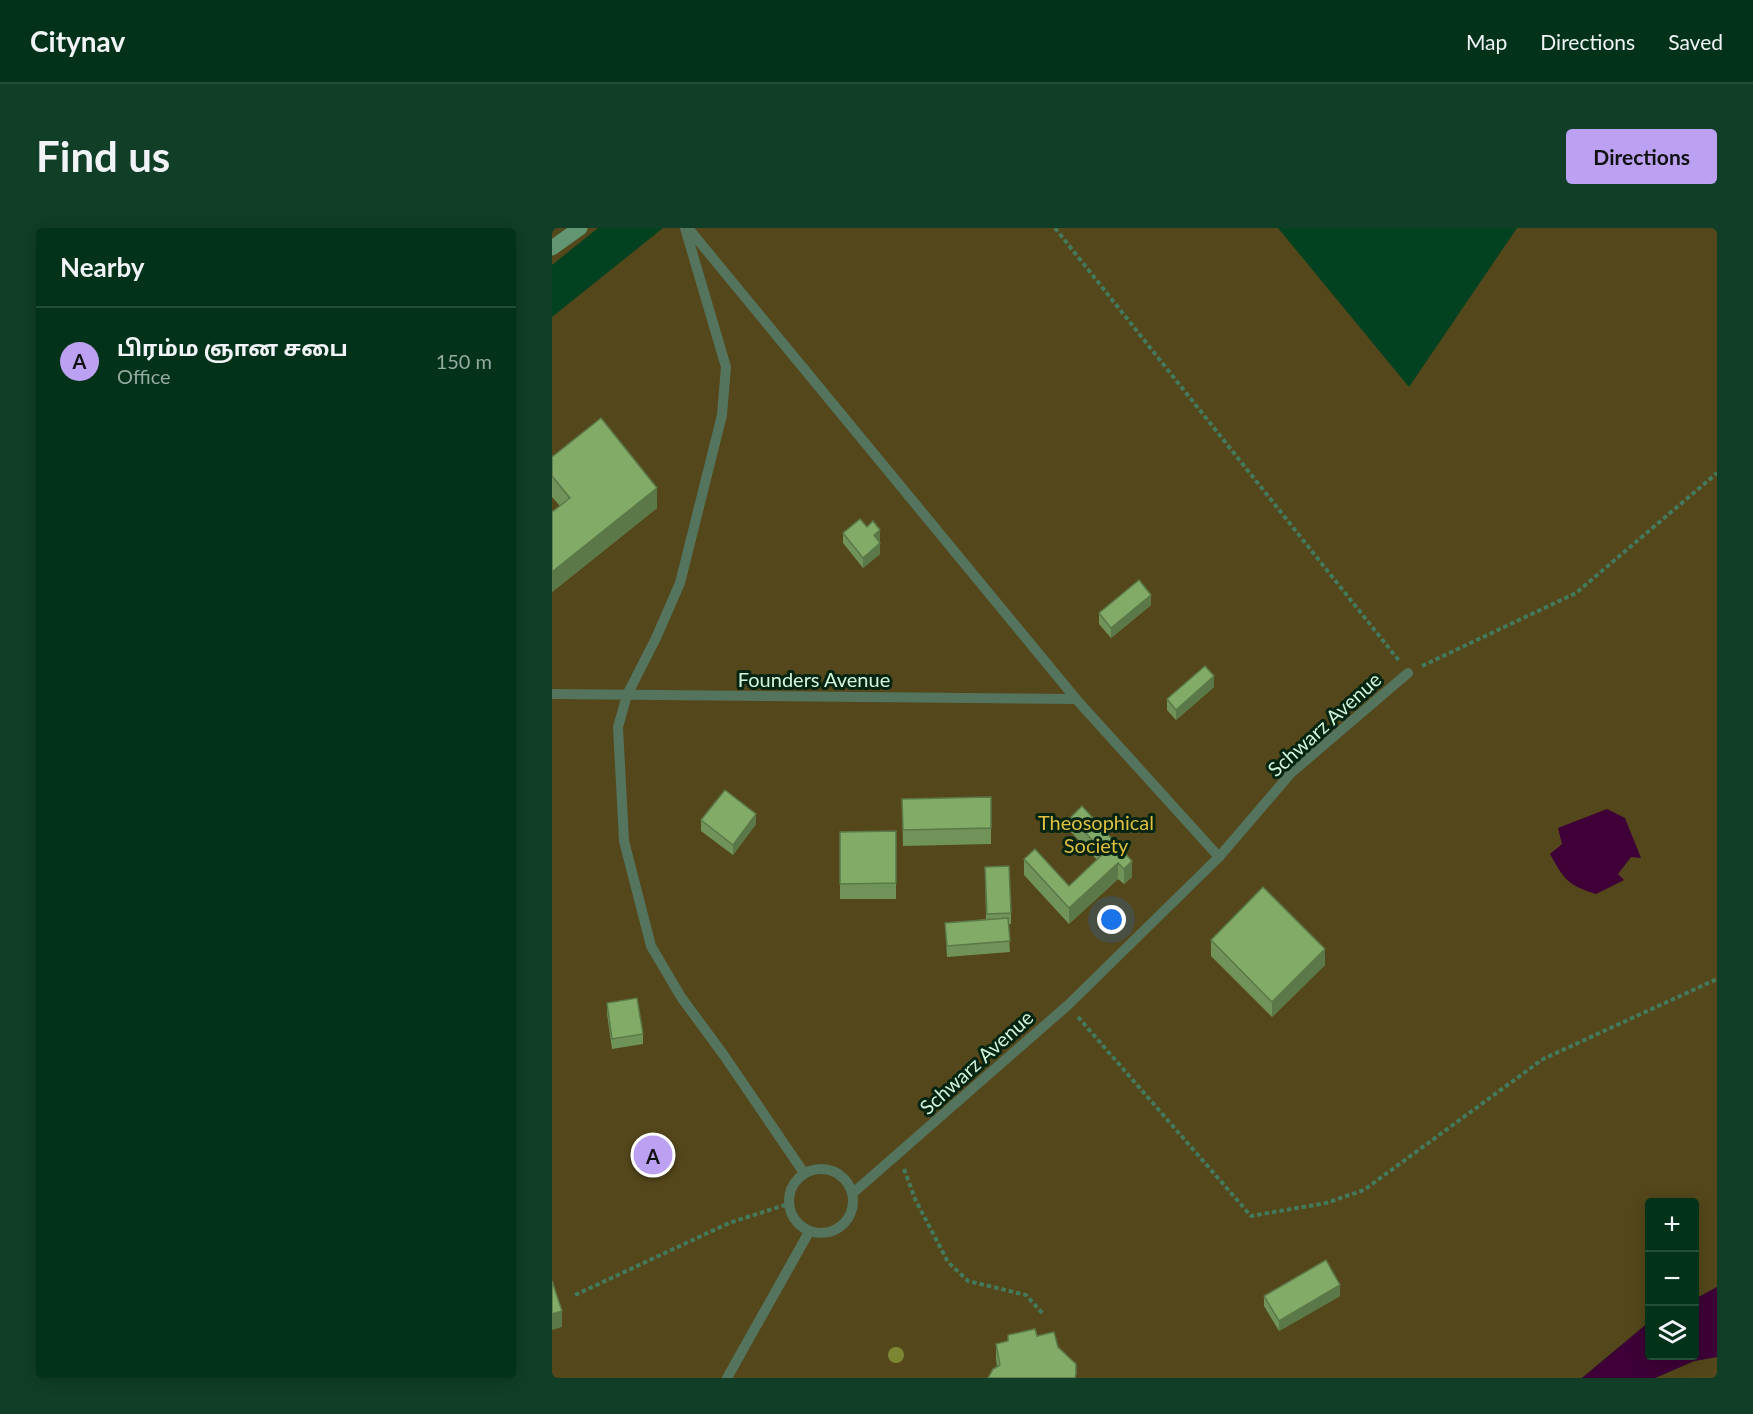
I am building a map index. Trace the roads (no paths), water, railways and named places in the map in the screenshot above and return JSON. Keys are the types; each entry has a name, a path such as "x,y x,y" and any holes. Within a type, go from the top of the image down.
{"main road":[{"path":"552,248 580,228"}],"lane":[{"path":"687,228 726,367 722,415 680,583 656,638 627,695 618,727 624,841 651,946 681,997 804,1173"},
{"path":"687,228 1076,699 1219,856"},
{"name":"Schwarz Avenue","path":"853,1193 1068,1005 1219,856 1291,773 1408,673"},
{"name":"Founders Avenue","path":"552,694 1076,699"},
{"path":"815,1169 827,1169 838,1174 847,1182 853,1193 854,1205 843,1226 821,1234 809,1232 799,1225 788,1204 792,1186 804,1173 815,1169"},
{"path":"727,1378 809,1232"}],"place":[{"name":"பிரம்ம ஞான சபை","path":"653,1155"}],"park label":[{"name":"Theosophical Society","path":"1096,834"}]}
